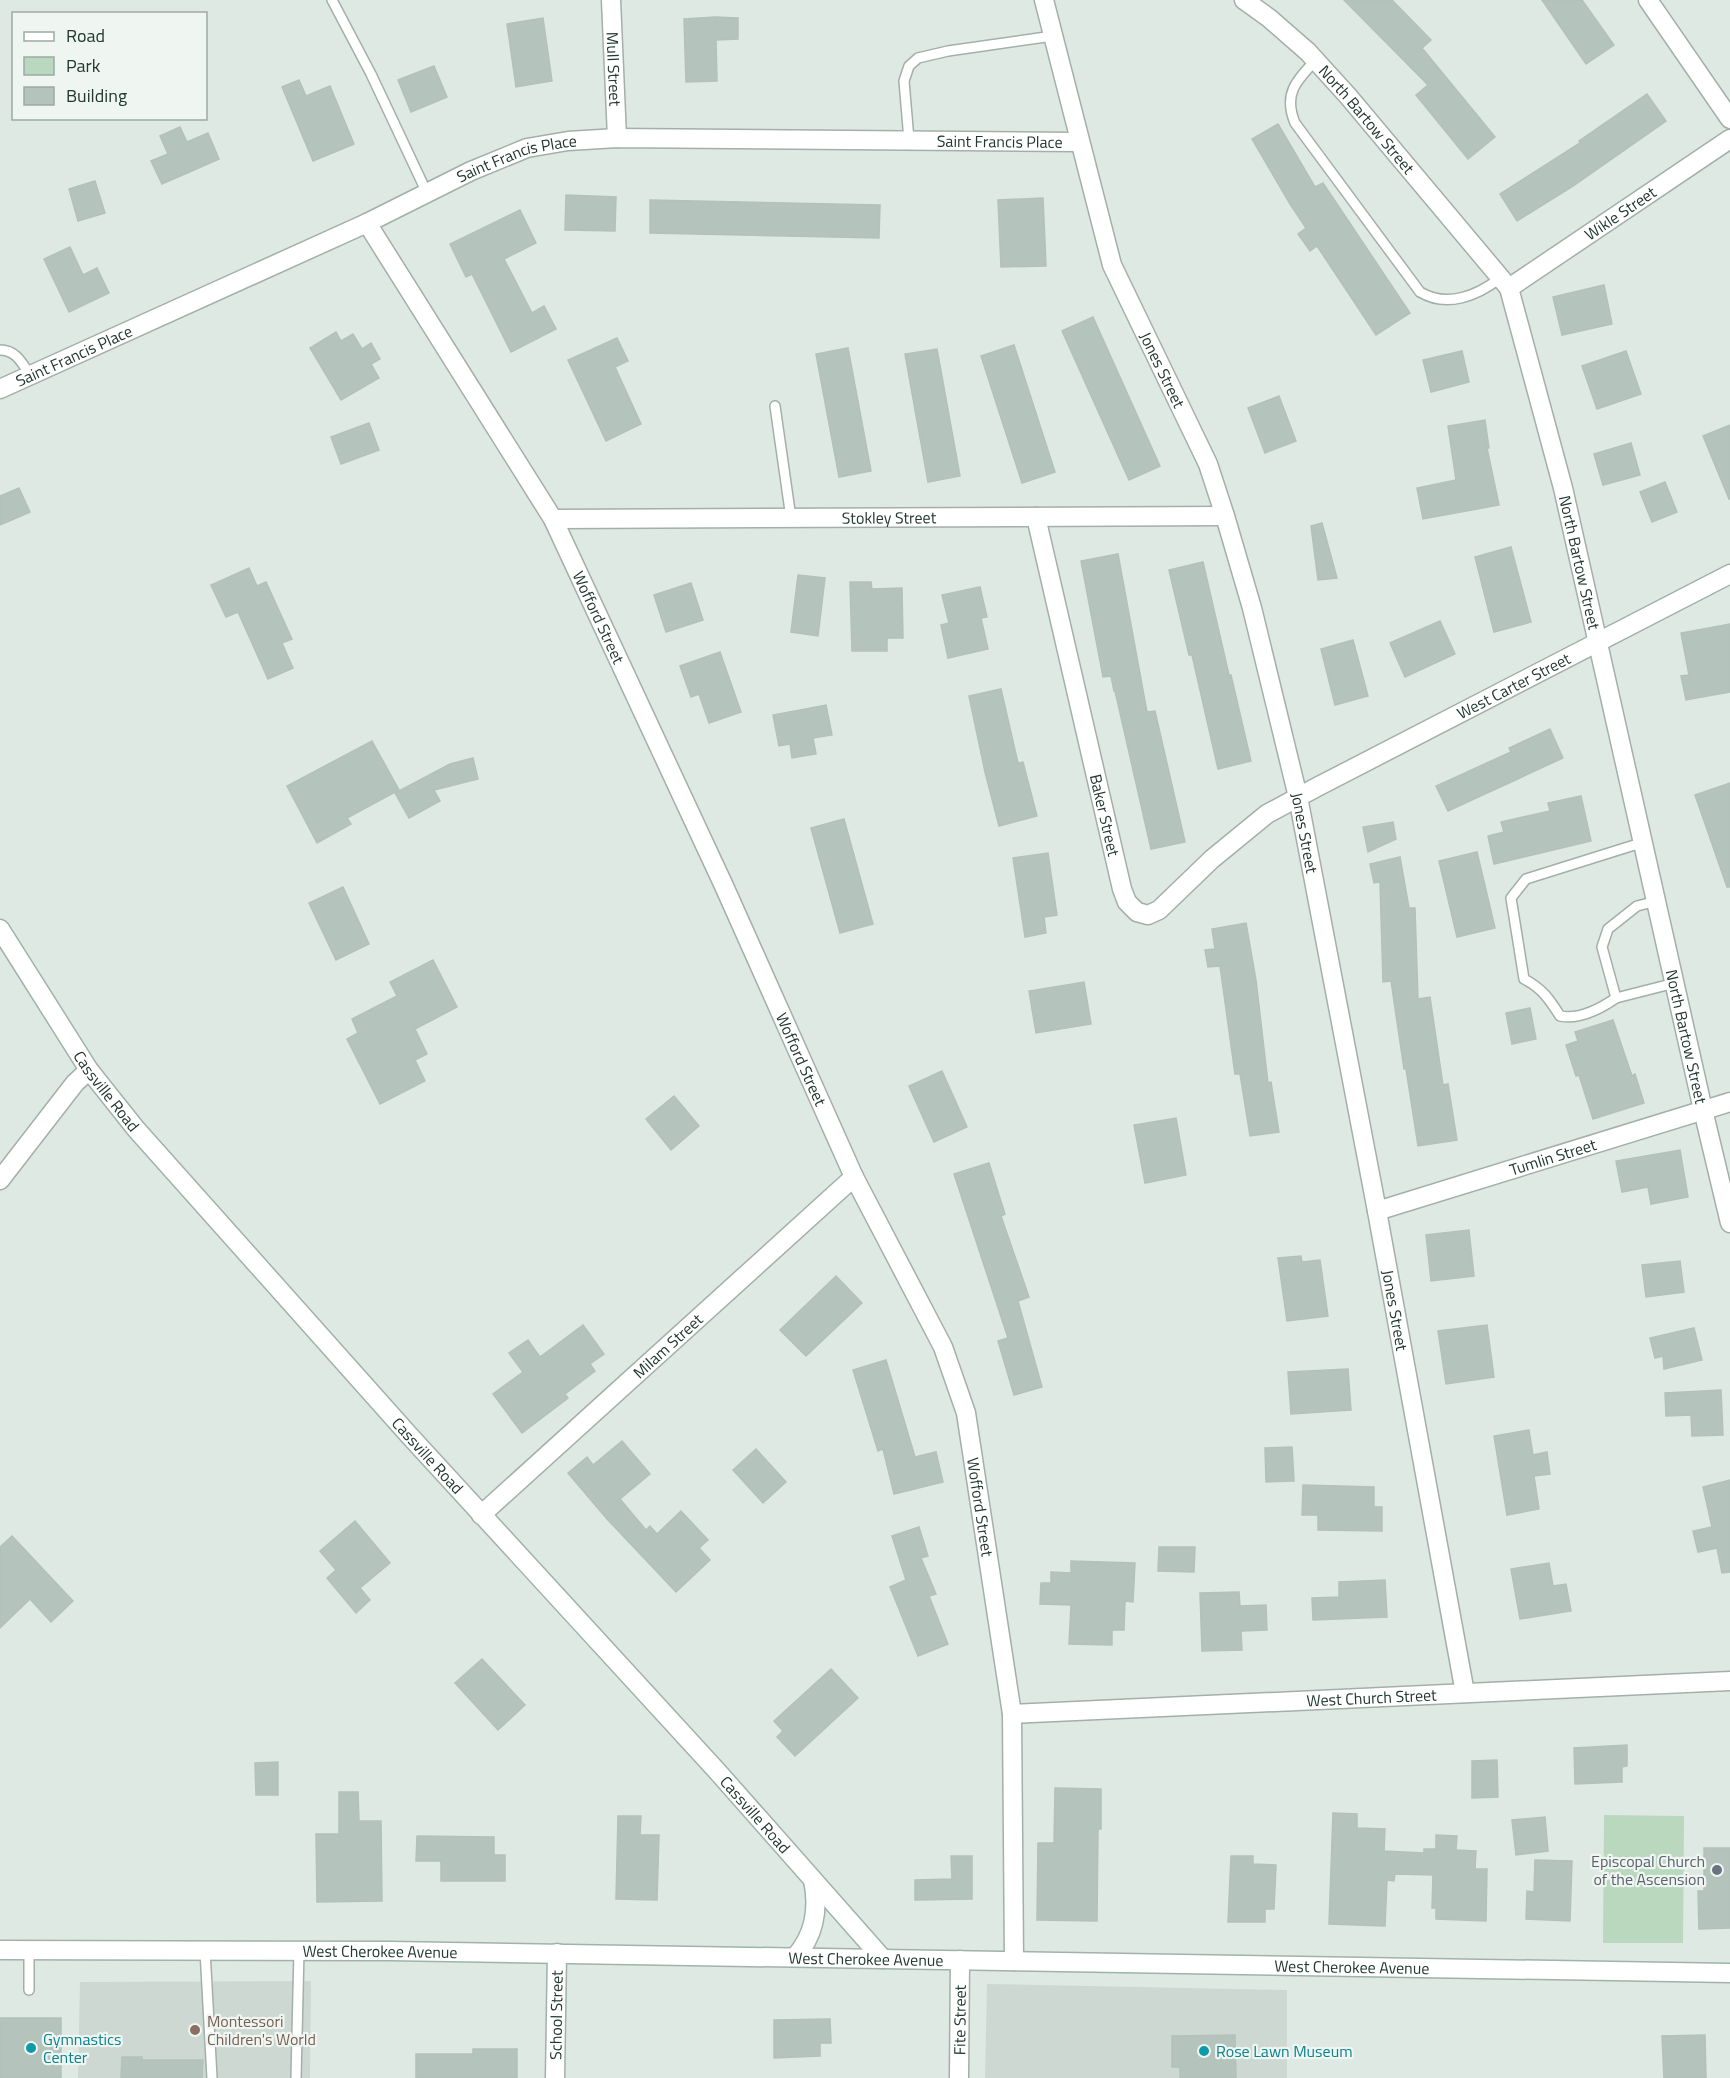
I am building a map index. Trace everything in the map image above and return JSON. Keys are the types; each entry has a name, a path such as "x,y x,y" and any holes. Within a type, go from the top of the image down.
{"street":[{"name":"Mull Street","path":"611,0 617,138"},
{"name":"Jones Street","path":"1044,0 1112,265 1208,464 1252,608 1298,797 1377,1211 1465,1693"},
{"name":"North Bartow Street","path":"1244,0 1269,18 1316,60 1504,283 1563,488 1730,1223"},
{"path":"1648,0 1730,119"},
{"name":"Saint Francis Place","path":"0,389 367,223 471,171 527,148 568,141 617,138 1079,142"},
{"name":"Wikle Street","path":"1504,283 1730,139"},
{"name":"Wofford Street","path":"367,223 553,519 729,897 854,1177 943,1347 966,1413 1012,1714 1014,1961"},
{"name":"Stokley Street","path":"553,519 1225,516"},
{"name":"Baker Street","path":"1036,517 1122,889 1127,902 1137,912 1148,915 1160,910 1212,859 1267,814 1298,797"},
{"name":"West Carter Street","path":"1298,797 1730,574"},
{"name":"Cassville Road","path":"0,929 89,1070 136,1129 883,1959"},
{"path":"0,1180 75,1083 89,1070"},
{"name":"Tumlin Street","path":"1377,1211 1730,1102"},
{"name":"Milam Street","path":"482,1515 854,1177"},
{"name":"West Church Street","path":"1012,1714 1730,1681"},
{"path":"795,1957 805,1944 813,1926 816,1904 813,1880"},
{"name":"West Cherokee Avenue","path":"0,1950 556,1953 1730,1973"},
{"name":"School Street","path":"555,2078 556,1953"},
{"name":"Fite Street","path":"959,2078 960,1960"}],"lane":[{"path":"332,0 376,84 427,193"},
{"path":"909,140 904,81 909,66 918,58 948,51 1053,36"},
{"path":"1316,60 1299,77 1293,87 1290,112 1295,123 1420,292 1430,298 1452,300 1504,283"},
{"path":"0,350 8,350 17,356 30,375"},
{"path":"775,406 791,518"},
{"path":"1644,842 1526,879 1511,898 1524,979 1536,985 1546,994 1560,1016 1573,1019 1616,998 1675,983"},
{"path":"1616,998 1602,947 1608,929 1637,906 1657,901"},
{"path":"29,1950 29,1990"},
{"path":"205,1950 212,2078"},
{"path":"296,2078 300,1950"}],"shaded area":[{"name":"Montessori Children's World","path":"311,1981 310,2078 78,2078 80,1982"},
{"path":"987,1984 1287,1990 1287,2078 985,2078"}],"green space":[{"path":"1604,1815 1684,1816 1683,1943 1603,1943"}],"building":[{"path":"1344,0 1392,0 1431,40 1422,48 1495,137 1468,159 1416,95 1428,85"},
{"path":"1542,0 1582,0 1614,45 1586,64"},
{"path":"543,18 552,81 516,87 507,24"},
{"path":"738,18 738,39 716,40 717,81 686,82 684,19"},
{"path":"434,66 447,97 411,112 398,80"},
{"path":"299,80 306,96 330,86 354,144 313,161 282,87"},
{"path":"1647,94 1666,121 1573,186 1517,221 1500,194 1580,143 1579,141"},
{"path":"1278,124 1315,187 1323,183 1410,313 1376,335 1317,246 1310,251 1298,234 1306,228 1252,139"},
{"path":"180,127 187,142 208,133 219,159 162,184 151,161 168,154 160,136"},
{"path":"95,181 105,213 78,221 69,189"},
{"path":"566,195 616,197 615,231 565,230"},
{"path":"1043,198 1046,266 1001,267 998,200"},
{"path":"650,200 880,205 879,238 650,233"},
{"path":"520,210 536,243 504,259 532,313 544,306 556,329 511,352 472,274 466,277 450,244"},
{"path":"70,247 83,275 97,268 109,293 69,312 44,259"},
{"path":"1604,285 1612,324 1562,335 1553,297"},
{"path":"1093,317 1160,466 1129,480 1062,331"},
{"path":"336,332 341,341 353,334 362,349 371,343 380,359 371,364 379,378 341,400 310,348"},
{"path":"617,338 628,361 615,367 641,424 606,441 568,360"},
{"path":"1014,345 1055,472 1022,483 981,356"},
{"path":"848,348 871,471 839,477 816,354"},
{"path":"937,349 960,476 928,482 905,354"},
{"path":"1462,351 1469,382 1431,392 1423,360"},
{"path":"1626,351 1641,394 1597,409 1582,366"},
{"path":"1279,396 1296,441 1265,453 1248,408"},
{"path":"1485,420 1489,448 1487,448 1499,505 1423,519 1417,488 1456,480 1448,426"},
{"path":"369,423 379,450 341,464 331,437"},
{"path":"1730,425 1730,499 1729,499 1703,436"},
{"path":"1631,443 1640,475 1603,485 1594,454"},
{"path":"1665,482 1677,512 1652,522 1640,492"},
{"path":"19,488 30,512 0,525 0,496"},
{"path":"1322,523 1337,578 1318,580 1311,526"},
{"path":"1511,547 1531,622 1494,632 1475,557"},
{"path":"1118,554 1147,712 1155,711 1185,842 1151,849 1111,676 1103,677 1081,561"},
{"path":"1203,562 1251,761 1218,769 1192,655 1189,655 1169,570"},
{"path":"249,568 257,586 266,582 292,639 282,643 293,668 268,679 238,612 226,617 211,585"},
{"path":"798,575 825,578 818,636 791,632"},
{"path":"850,582 871,582 872,589 902,588 903,638 887,638 887,651 852,651"},
{"path":"691,583 703,620 666,632 654,595"},
{"path":"980,587 987,617 981,618 988,649 948,658 941,625 949,623 942,595"},
{"path":"1440,621 1455,654 1405,677 1390,643"},
{"path":"1730,624 1730,692 1686,700 1681,676 1689,675 1681,633"},
{"path":"1353,640 1368,696 1335,705 1321,649"},
{"path":"720,652 741,712 709,723 699,694 691,697 680,666"},
{"path":"1001,689 1018,763 1023,762 1037,816 999,826 969,696"},
{"path":"826,705 832,735 813,738 816,754 792,758 790,744 779,746 773,715"},
{"path":"1550,729 1563,758 1448,811 1436,786 1511,752 1509,748"},
{"path":"372,741 399,790 347,818 351,824 317,843 287,786"},
{"path":"473,758 478,779 434,790 440,801 409,818 395,793 450,764"},
{"path":"1730,783 1730,887 1727,887 1695,795"},
{"path":"1581,796 1591,841 1494,864 1488,836 1504,832 1501,822 1550,811 1548,803"},
{"path":"844,819 873,924 840,933 811,828"},
{"path":"1393,822 1396,839 1368,852 1363,827"},
{"path":"1477,852 1495,928 1457,937 1439,861"},
{"path":"1048,853 1057,915 1044,917 1046,933 1025,937 1013,858"},
{"path":"1400,857 1409,908 1415,908 1418,999 1430,997 1443,1085 1448,1084 1457,1140 1418,1146 1391,981 1383,982 1380,882 1374,883 1370,864"},
{"path":"343,887 369,944 336,960 309,903"},
{"path":"1246,923 1256,980 1268,1083 1271,1082 1279,1132 1250,1136 1240,1074 1235,1074 1220,966 1208,967 1205,950 1215,949 1212,929"},
{"path":"433,960 457,1007 415,1029 427,1054 415,1060 425,1081 380,1104 347,1039 358,1033 352,1019 397,996 390,982"},
{"path":"1084,982 1091,1024 1036,1033 1029,991"},
{"path":"1530,1008 1536,1039 1512,1044 1506,1013"},
{"path":"1613,1020 1644,1103 1593,1119 1579,1075 1576,1076 1566,1045 1578,1041 1575,1032"},
{"path":"942,1071 967,1127 934,1142 909,1086"},
{"path":"674,1096 699,1126 671,1150 646,1119"},
{"path":"1176,1118 1186,1175 1145,1183 1134,1125"},
{"path":"1680,1150 1688,1197 1651,1204 1648,1187 1622,1192 1616,1161"},
{"path":"989,1163 1005,1214 1001,1216 1029,1297 1018,1301 1042,1387 1014,1395 998,1341 1008,1338 954,1174"},
{"path":"1469,1230 1474,1276 1431,1281 1426,1235"},
{"path":"1301,1256 1302,1262 1320,1260 1328,1316 1287,1321 1278,1258"},
{"path":"1680,1261 1684,1292 1646,1297 1642,1265"},
{"path":"836,1276 862,1303 806,1356 780,1330"},
{"path":"583,1325 604,1354 590,1364 595,1371 565,1394 568,1398 522,1433 493,1394 523,1372 509,1353 528,1340 540,1357"},
{"path":"1487,1325 1494,1377 1446,1384 1438,1331"},
{"path":"1694,1328 1702,1360 1664,1369 1663,1356 1655,1358 1650,1338"},
{"path":"886,1360 915,1457 936,1452 943,1482 894,1494 883,1449 878,1451 853,1370"},
{"path":"1348,1369 1351,1410 1291,1414 1288,1372"},
{"path":"1721,1390 1723,1435 1692,1436 1691,1415 1666,1416 1665,1393"},
{"path":"1529,1430 1533,1455 1547,1452 1550,1474 1534,1476 1539,1509 1507,1515 1494,1436"},
{"path":"622,1441 650,1474 620,1499 646,1530 650,1526 657,1534 681,1511 708,1540 699,1548 710,1560 676,1592 607,1519 568,1473 587,1457 593,1465"},
{"path":"1292,1447 1294,1481 1266,1482 1265,1448"},
{"path":"756,1449 786,1482 763,1503 733,1470"},
{"path":"1730,1480 1730,1572 1722,1573 1717,1548 1698,1552 1693,1531 1712,1527 1703,1487"},
{"path":"1303,1485 1374,1487 1374,1507 1382,1507 1382,1531 1318,1530 1318,1515 1302,1515"},
{"path":"355,1521 390,1563 360,1588 370,1600 356,1613 327,1578 336,1570 320,1551"},
{"path":"919,1527 928,1556 921,1558 936,1594 929,1596 948,1644 918,1656 890,1587 906,1580 892,1536"},
{"path":"12,1536 73,1601 51,1622 30,1599 0,1628 0,1547"},
{"path":"1159,1547 1195,1547 1194,1572 1158,1571"},
{"path":"1071,1561 1135,1563 1133,1602 1125,1601 1124,1630 1112,1630 1112,1645 1069,1644 1071,1605 1040,1604 1041,1583 1051,1583 1051,1572 1071,1573"},
{"path":"1549,1563 1553,1586 1566,1584 1571,1611 1520,1619 1511,1569"},
{"path":"1385,1580 1387,1617 1313,1620 1312,1598 1339,1597 1339,1582"},
{"path":"1239,1592 1240,1606 1266,1605 1267,1630 1241,1631 1242,1650 1202,1651 1200,1593"},
{"path":"482,1659 525,1705 498,1730 455,1683"},
{"path":"831,1669 858,1698 795,1756 777,1737 783,1731 774,1721"},
{"path":"1627,1745 1627,1766 1622,1767 1622,1782 1575,1784 1574,1748"},
{"path":"1497,1760 1498,1797 1472,1798 1472,1761"},
{"path":"278,1762 278,1795 256,1795 255,1763"},
{"path":"1055,1788 1101,1789 1097,1921 1037,1920 1038,1843 1054,1843"},
{"path":"339,1792 358,1792 359,1821 381,1821 382,1901 317,1902 316,1834 339,1834"},
{"path":"1333,1813 1357,1814 1357,1828 1385,1829 1384,1851 1424,1853 1424,1849 1436,1849 1436,1835 1457,1836 1456,1850 1476,1851 1475,1869 1487,1869 1486,1921 1436,1919 1436,1908 1432,1908 1433,1875 1395,1874 1394,1881 1387,1880 1385,1926 1329,1924"},
{"path":"618,1816 641,1816 640,1835 659,1835 657,1900 616,1899"},
{"path":"1545,1817 1548,1851 1516,1855 1512,1820"},
{"path":"417,1836 494,1837 494,1855 505,1855 505,1881 441,1881 441,1861 416,1861"},
{"name":"Episcopal Church of the Ascension","path":"1704,1848 1730,1848 1730,1928 1699,1929 1698,1891 1704,1891"},
{"path":"951,1856 972,1856 972,1899 915,1900 915,1880 952,1879"},
{"path":"1231,1856 1253,1856 1253,1864 1276,1865 1274,1909 1265,1909 1265,1922 1228,1922"},
{"path":"1535,1860 1572,1861 1570,1921 1526,1919 1527,1891 1534,1892"},
{"name":"Gymnastics Center","path":"0,2018 61,2018 61,2078 0,2078"},
{"path":"830,2019 831,2043 820,2043 820,2056 774,2058 774,2020"},
{"name":"Rose Lawn Museum","path":"1235,2035 1236,2078 1180,2078 1180,2067 1172,2067 1172,2036"},
{"path":"1705,2035 1706,2078 1664,2078 1662,2036"},
{"path":"473,2049 517,2049 517,2078 416,2078 416,2054 473,2054"},
{"path":"122,2057 142,2057 142,2060 203,2060 202,2078 121,2078"}],"place":[{"name":"Episcopal Church of the Ascension","path":"1717,1870"},
{"name":"Montessori Children's World","path":"195,2030"},
{"name":"Gymnastics Center","path":"31,2048"},
{"name":"Rose Lawn Museum","path":"1204,2051"}]}
